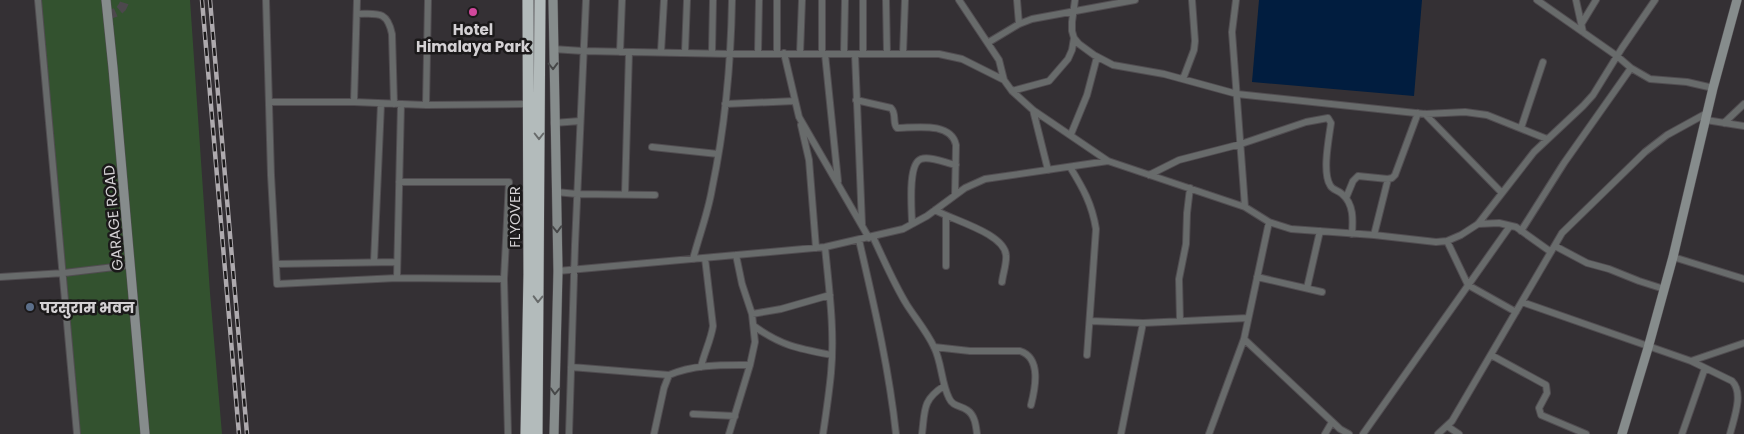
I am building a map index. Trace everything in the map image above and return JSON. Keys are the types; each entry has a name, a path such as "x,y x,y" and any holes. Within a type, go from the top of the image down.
{"highway":[{"name":"FLYOVER","path":"526,434 529,274 528,0"},
{"name":"FLYOVER","path":"537,434 540,0"}],"street":[{"path":"38,0 77,434"},
{"name":"GARAGE ROAD","path":"106,0 145,434"},
{"path":"266,0 277,284 397,278 504,279"},
{"path":"354,102 357,0"},
{"path":"426,105 428,0"},
{"path":"521,434 525,104 524,0"},
{"path":"552,0 558,271 554,434"},
{"path":"569,434 580,121 587,0"},
{"path":"620,52 622,0"},
{"path":"662,52 664,0"},
{"path":"685,52 687,0"},
{"path":"712,53 713,0"},
{"path":"693,259 712,191 718,154 731,54 732,0"},
{"path":"758,53 759,0"},
{"path":"777,0 780,53 795,101 809,160 816,248"},
{"path":"800,54 802,0"},
{"path":"822,0 824,54 839,185"},
{"path":"844,53 845,0"},
{"path":"862,0 863,54"},
{"path":"886,0 887,54"},
{"path":"903,54 905,0"},
{"path":"960,0 989,42 999,60 1004,80 1012,91 1033,110 1071,134 1108,161 1245,207 1269,222 1291,229 1436,242 1461,235 1478,224 1534,152 1593,95 1655,0"},
{"path":"1017,0 1019,24"},
{"path":"1075,0 1072,31 1074,38 1097,57 1113,65 1164,74 1237,94 1422,113 1477,113 1487,115 1547,139"},
{"path":"989,42 1019,24 1039,18 1135,0"},
{"path":"1183,79 1194,50 1192,0"},
{"path":"1236,0 1232,32 1245,207"},
{"path":"1537,0 1627,65 1650,79 1687,82 1713,88"},
{"path":"1576,0 1583,32"},
{"path":"1582,23 1596,0"},
{"path":"1622,434 1673,257 1713,88 1737,0"},
{"path":"357,14 383,15 390,25 392,34 398,104 397,278"},
{"path":"1012,91 1049,81 1068,59 1074,38"},
{"path":"553,49 583,52 731,54 939,54 962,59 1004,80"},
{"path":"625,194 629,52"},
{"path":"855,54 862,225"},
{"path":"1071,134 1087,95 1097,57"},
{"path":"1521,128 1543,62"},
{"path":"1520,231 1627,65"},
{"path":"856,100 892,108 897,128 934,127 950,135 955,140 956,145 956,195"},
{"path":"725,104 795,101"},
{"path":"269,102 354,102 426,105 525,104"},
{"path":"374,262 381,104"},
{"path":"1724,123 1744,104"},
{"path":"1033,110 1048,170"},
{"path":"1346,198 1352,181 1358,176 1392,178 1395,175 1422,113"},
{"path":"1422,113 1502,193"},
{"path":"1438,434 1452,421 1562,233 1645,152 1667,135 1707,116 1724,123 1744,126"},
{"path":"799,117 862,225 871,237 897,288 934,347 950,402 970,412 977,434"},
{"path":"1149,175 1179,160 1241,144 1306,122 1328,118 1331,123 1328,178 1331,187 1346,198 1352,213 1352,234"},
{"path":"554,123 580,121"},
{"path":"652,147 718,154"},
{"path":"912,224 912,174 918,161 929,159 956,165"},
{"path":"558,271 816,248 859,240 903,229 965,188 985,180 1108,161"},
{"path":"1070,167 1087,195 1094,215 1096,229 1087,354"},
{"path":"1374,235 1388,178"},
{"path":"399,182 509,182 504,279 508,434"},
{"path":"1180,321 1179,279 1186,244 1190,188"},
{"path":"556,192 655,195"},
{"path":"934,210 992,236 1002,245 1006,256 1002,282"},
{"path":"946,217 946,266"},
{"path":"1209,434 1244,339 1269,222"},
{"path":"1478,224 1499,223 1510,226 1553,249 1587,264 1610,268 1639,281 1664,289"},
{"path":"1363,434 1510,226"},
{"path":"1307,288 1320,231"},
{"path":"859,240 880,331 892,395 896,434"},
{"path":"1447,240 1468,285 1516,312"},
{"path":"823,434 832,355 830,295 824,247"},
{"path":"730,434 750,365 754,342 752,314 742,284 736,255"},
{"path":"1673,257 1744,279"},
{"path":"701,367 713,326 705,258"},
{"path":"276,264 397,262"},
{"path":"0,277 64,273 131,264"},
{"path":"1257,277 1322,292"},
{"path":"752,314 782,309 830,295"},
{"path":"1522,302 1648,348 1691,361 1732,380 1737,384 1740,395 1730,434"},
{"path":"1090,321 1143,324 1248,318"},
{"path":"1121,434 1143,324"},
{"path":"754,326 773,340 782,344 832,355"},
{"path":"1244,339 1332,422 1338,432 1349,434"},
{"path":"1691,361 1744,344"},
{"path":"934,347 950,350 1020,351 1025,353 1032,361 1035,373 1031,405"},
{"path":"1491,355 1546,385 1547,393 1539,408 1541,415 1586,434"},
{"path":"571,367 669,375 701,367 750,365"},
{"path":"1682,434 1705,368"},
{"path":"654,434 664,388 669,375"},
{"path":"922,434 926,403 934,393 944,386"},
{"path":"1735,414 1744,412"},
{"path":"693,414 735,416"},
{"path":"1325,434 1332,422"},
{"path":"1447,426 1459,434"}],"green space":[{"path":"38,0 190,0 210,293 222,434 76,434"}],"water":[{"path":"1259,0 1422,0 1414,96 1252,82"}],"tunnel":[{"path":"107,15 119,10 125,0"}],"railway":[{"path":"202,0 239,434"},
{"path":"210,0 247,434"}],"place":[{"name":"Hotel Himalaya Park","path":"473,12"},
{"name":"परसुराम भवन","path":"30,307"}]}
